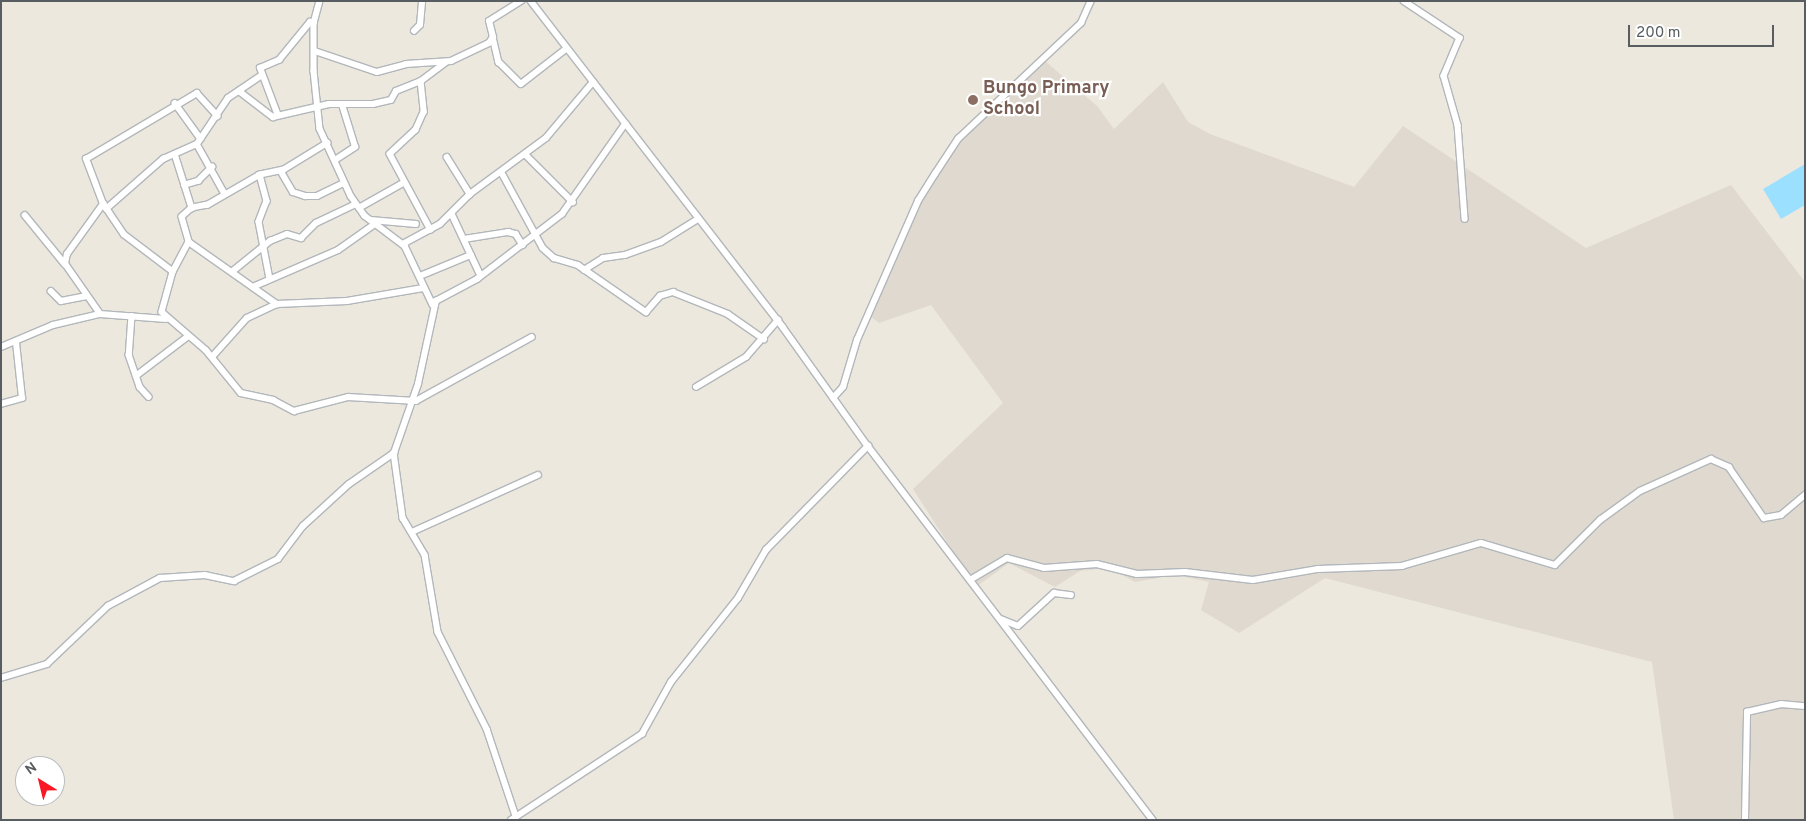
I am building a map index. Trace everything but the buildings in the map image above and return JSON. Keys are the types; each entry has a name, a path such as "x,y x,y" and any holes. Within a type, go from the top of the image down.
{"street":[{"path":"320,1 314,23 314,51 320,129 328,143 344,183 357,206 370,220 403,244 433,305 418,384 410,402 394,453 403,518 425,555 438,632 487,729 514,818 642,734 671,682 738,598 766,550 868,446"},
{"path":"414,31 420,26 422,1"},
{"path":"521,1 489,21 497,58 521,84 566,50"},
{"path":"531,1 566,50 778,320 868,446 1153,820"},
{"path":"834,398 843,387 857,340 918,200 934,174 958,139 1076,30 1091,1"},
{"path":"1404,1 1460,38 1444,76 1458,125 1465,219"},
{"path":"278,116 261,76 260,68 279,60 310,22 314,23"},
{"path":"239,91 264,113 278,116 319,106 389,101 396,91 421,81 448,62 480,48 492,37"},
{"path":"314,51 377,72 406,64 448,62"},
{"path":"65,264 67,254 104,206 175,154 199,141 239,91 261,76"},
{"path":"421,81 424,112 416,130 390,154 403,183 430,230"},
{"path":"403,244 430,230 452,214 470,194 502,173 555,130 593,82"},
{"path":"173,272 129,240 104,206 85,164 90,154 176,103 202,94 218,116"},
{"path":"176,103 199,141 225,194"},
{"path":"335,160 355,147 342,105"},
{"path":"433,305 481,276 523,245 573,202 625,124"},
{"path":"277,304 234,271 189,242 182,220 192,208 260,176 281,171 328,143"},
{"path":"175,154 192,208"},
{"path":"525,154 573,202"},
{"path":"447,157 470,194"},
{"path":"184,184 198,181 212,167"},
{"path":"281,171 293,192 305,196 317,196 344,183"},
{"path":"502,173 535,235 549,254 584,270 646,312 664,293 673,292 728,314 764,339"},
{"path":"260,176 267,201 260,222 270,280"},
{"path":"234,271 263,245 285,234 301,238 313,225 403,183"},
{"path":"452,214 481,276"},
{"path":"25,216 65,264 100,314"},
{"path":"584,270 603,258 625,256 660,242 698,219"},
{"path":"370,220 416,224"},
{"path":"254,286 338,250 375,224"},
{"path":"464,240 508,232 516,234 523,245"},
{"path":"189,242 173,272 161,308 166,319 212,357 241,393 273,400 286,410 348,397 410,402 434,395 532,337"},
{"path":"420,276 471,255"},
{"path":"212,357 247,318 277,304 347,301 423,288"},
{"path":"51,291 61,301 86,296"},
{"path":"1,347 16,343 53,325 100,314 166,319"},
{"path":"132,316 129,355 136,376 149,397"},
{"path":"696,387 734,366 764,339 778,320"},
{"path":"136,376 187,337"},
{"path":"1,404 22,398 16,343"},
{"path":"1,678 47,664 108,606 160,578 205,575 234,581 274,562 303,526 349,484 394,453"},
{"path":"970,580 1007,558 1044,568 1097,564 1137,574 1185,572 1253,580 1318,569 1402,566 1481,543 1555,565 1600,520 1640,491 1711,459 1729,467 1764,518 1781,515 1805,495"},
{"path":"412,532 538,475"},
{"path":"997,616 1018,626 1054,593 1071,595"},
{"path":"1745,820 1747,712 1781,704 1805,706"}],"shaded area":[{"path":"1044,60 1097,106 1114,129 1163,82 1188,122 1210,134 1354,187 1403,126 1586,248 1731,185 1805,282 1805,820 1674,820 1652,662 1325,578 1239,633 1201,610 1209,582 1175,575 1135,582 1109,568 1080,571 1055,587 1009,563 976,587 913,489 1003,403 931,305 879,323 869,315 904,224 947,150"}],"water":[{"path":"1805,164 1805,205 1781,219 1763,189"}],"place":[{"name":"Bungo Primary School","path":"973,100"}]}
